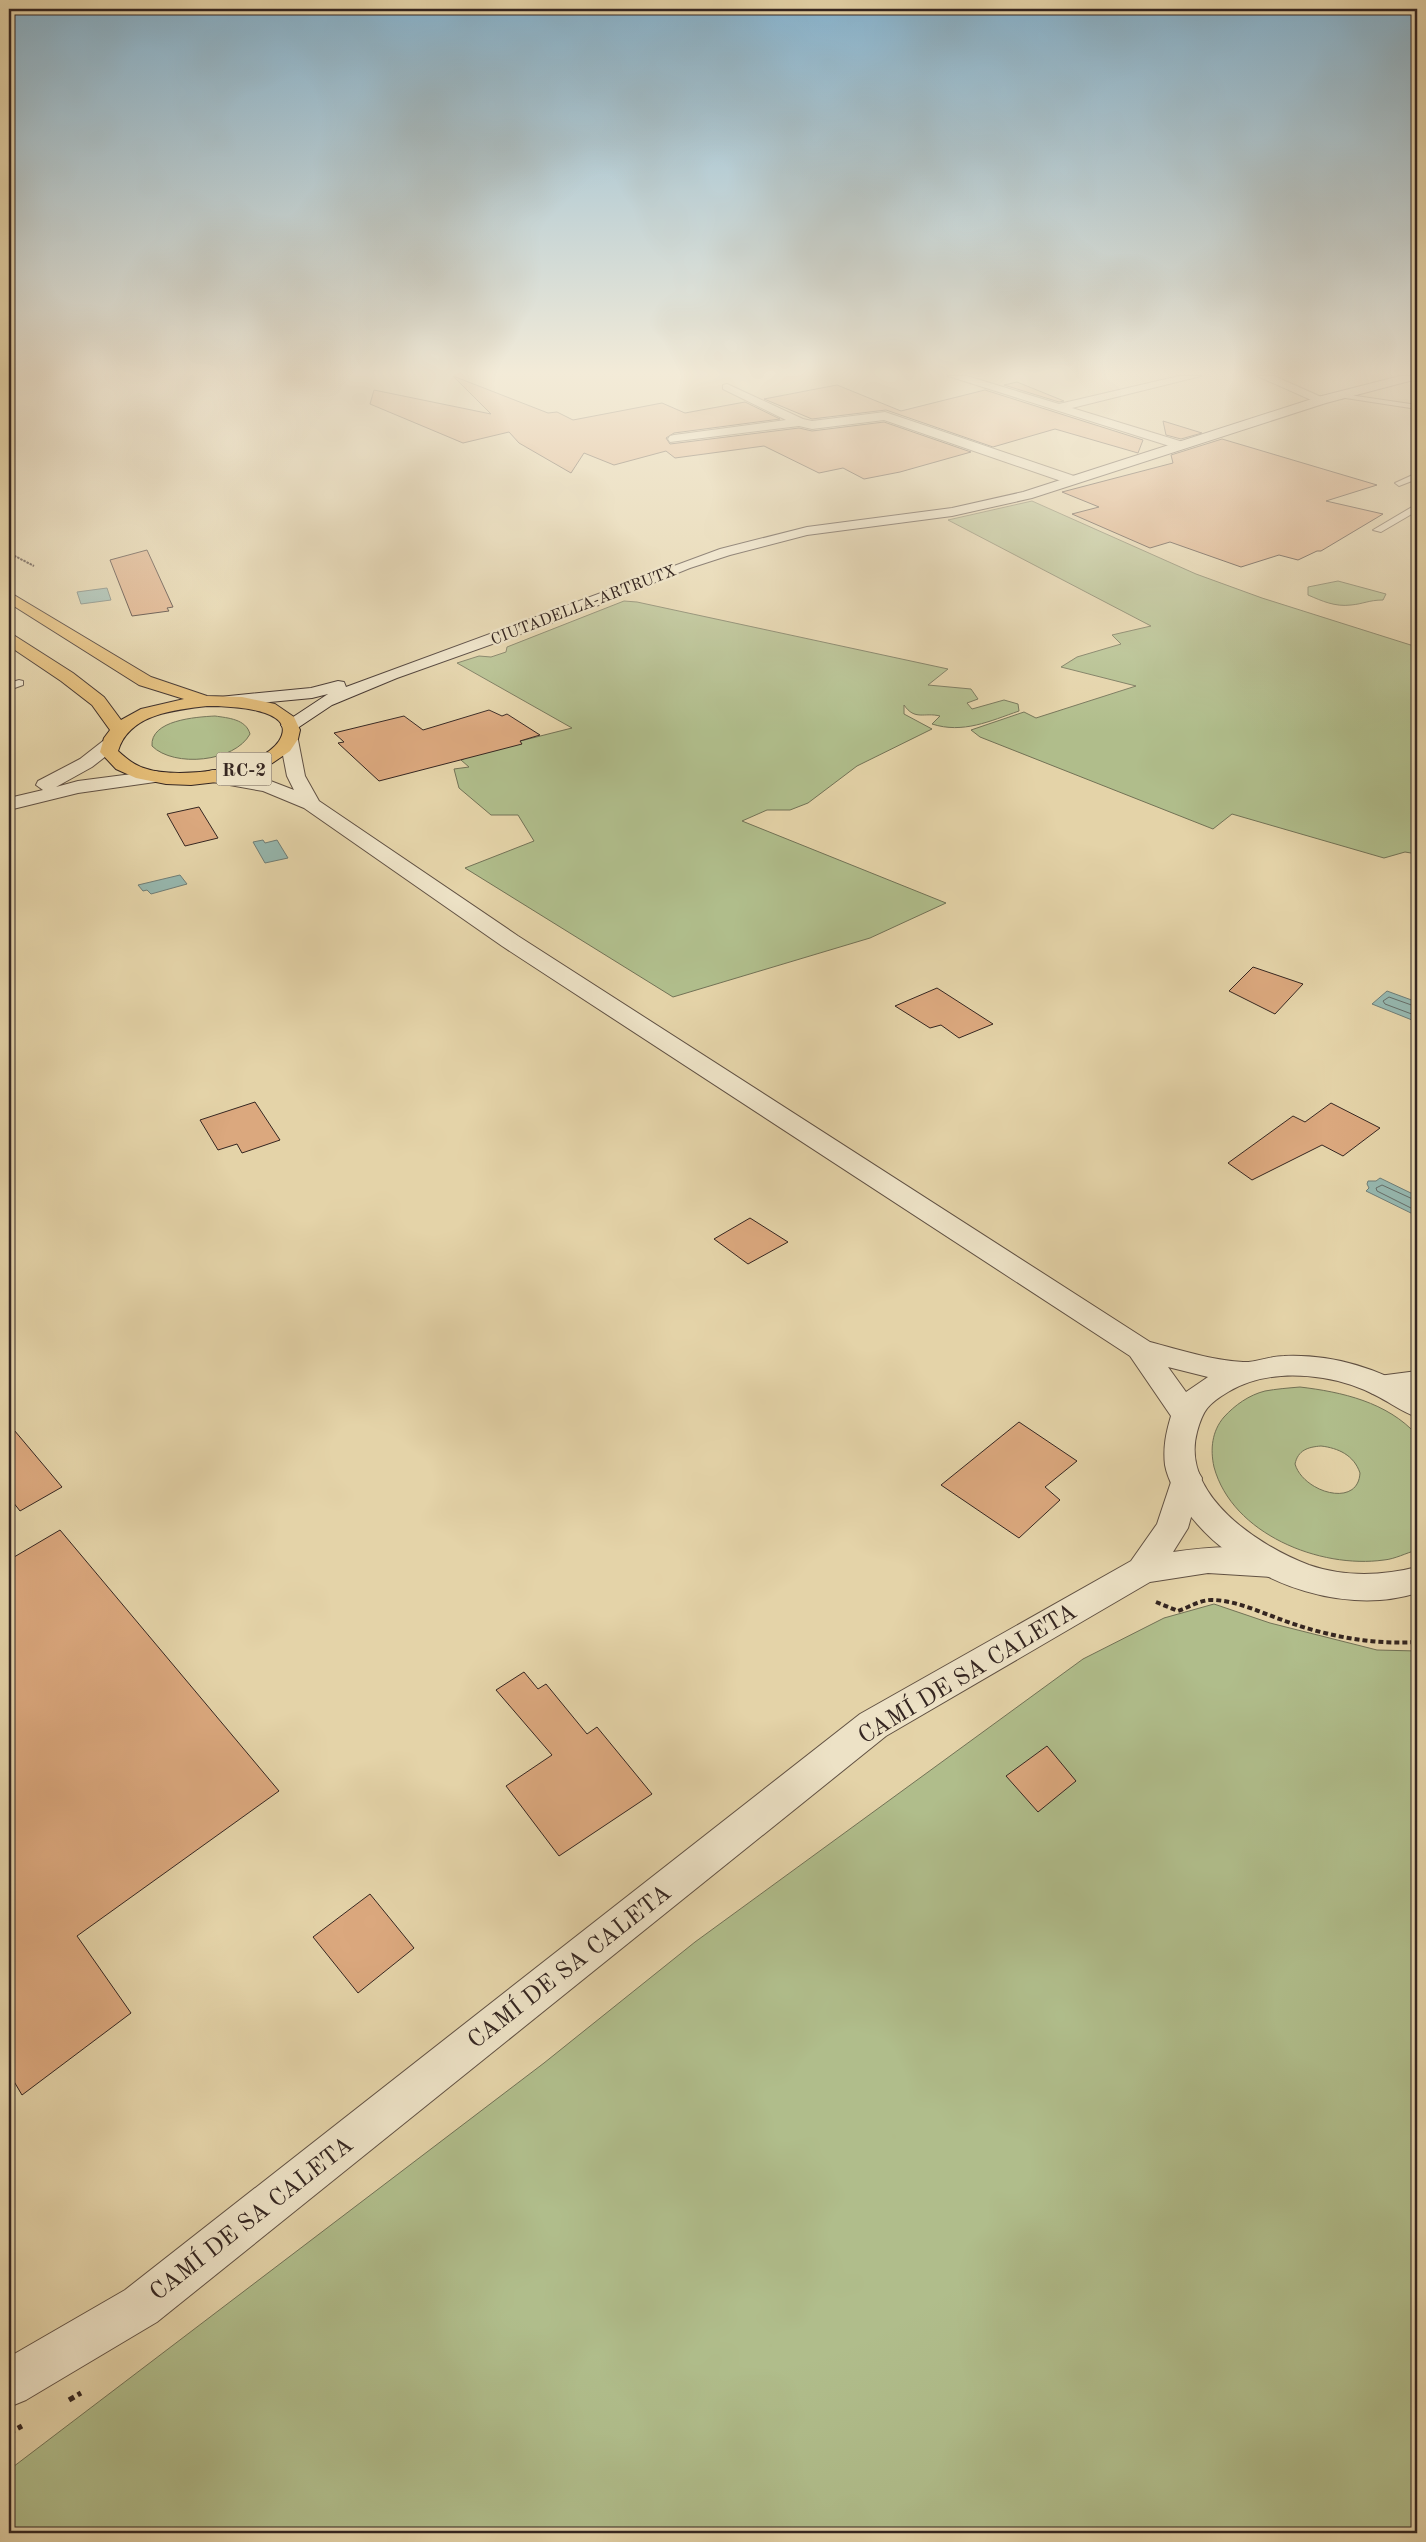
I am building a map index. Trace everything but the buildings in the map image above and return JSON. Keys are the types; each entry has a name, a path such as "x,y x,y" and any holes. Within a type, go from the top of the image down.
{"main road":[{"path":"9,597 145,682 207,701"},
{"path":"9,639 67,677 98,701 119,729"},
{"path":"110,745 119,729 135,718 156,710 207,701 230,701 269,708 283,716 290,733"},
{"name":"RC-2","path":"110,745 109,752 116,763 132,771 155,777 183,779 213,776 240,770 262,762 279,752 290,733"}],"street":[{"name":"CIUTADELLA-ARTRUTX","path":"290,733 326,701 391,674 568,612 677,568 725,552 807,531 952,512 1022,495"},
{"name":"CIUTADELLA-ARTRUTX","path":"230,701 312,692 391,674"},
{"path":"290,733 296,776 311,804"},
{"path":"9,803 64,775 110,745"},
{"path":"213,776 268,786 311,804 510,941 1140,1349 1192,1364 1241,1372"},
{"path":"9,803 78,787 155,777"},
{"path":"1140,1349 1186,1415"},
{"path":"1417,1406 1380,1385 1323,1369 1284,1365 1241,1372 1206,1390 1186,1415 1179,1438 1181,1467 1194,1498 1218,1527 1244,1548 1272,1564 1310,1578 1346,1586 1380,1587 1417,1580"},
{"path":"1380,1385 1417,1382"},
{"name":"CAMÍ DE SA CALETA","path":"1146,1585 1172,1528 1186,1478"},
{"name":"CAMÍ DE SA CALETA","path":"9,2383 141,2306 873,1725 1146,1585 1208,1560 1272,1564"},
{"path":"1380,1587 1417,1600"}],"lane":[{"path":"1378,530 1417,507"}],"path":[{"path":"9,553 34,566"},
{"path":"1146,1585 1178,1611 1208,1599 1239,1605 1293,1624 1356,1640 1402,1644 1417,1642"}],"green space":[{"path":"1032,501 1196,574 1262,598 1417,647 1417,854 1405,852 1384,858 1232,814 1213,829 980,737 971,730 1024,712 1036,718 1136,686 1061,667 1077,657 1121,644 1112,635 1151,626 948,520"},
{"path":"1338,581 1386,594 1383,600 1345,605 1329,603 1308,595 1308,587"},
{"path":"624,601 637,602 948,669 928,685 971,689 978,699 967,703 972,709 1004,700 1018,704 1019,711 976,725 955,728 932,724 940,716 912,713 904,705 904,714 932,729 857,766 808,803 790,810 767,810 742,821 946,903 870,938 673,997 465,868 534,841 518,815 491,815 459,788 454,769 469,767 461,760 464,759 461,756 572,728 457,663 479,656 491,657 506,652 507,647"},
{"path":"215,716 241,722 250,734 231,751 204,759 174,757 162,753 152,746 153,737 158,730 166,725 186,719"},
{"path":"1300,1387 1332,1392 1363,1400 1392,1414 1417,1435 1417,1550 1388,1559 1359,1561 1333,1559 1307,1552 1282,1542 1259,1528 1239,1511 1224,1491 1214,1467 1212,1454 1213,1440 1220,1422 1233,1408 1253,1395 1265,1391","holes":["1312,1447 1327,1447 1345,1454 1354,1461 1360,1473 1357,1484 1350,1491 1341,1493 1319,1489 1300,1474 1295,1464 1298,1455"]},
{"path":"1214,1604 1270,1623 1377,1650 1417,1651 1417,2533 9,2533 9,2470 544,2063 695,1942 1083,1659 1164,1618"}],"water":[{"path":"107,588 111,600 81,604 77,592"},
{"path":"263,840 265,843 277,840 288,858 265,863 253,842"},
{"path":"180,875 187,884 151,894 147,890 143,891 138,885"},
{"path":"1387,991 1417,1002 1417,1022 1372,1004"},
{"path":"1380,1178 1417,1196 1417,1216 1366,1191 1369,1188 1368,1181 1376,1181"}]}
